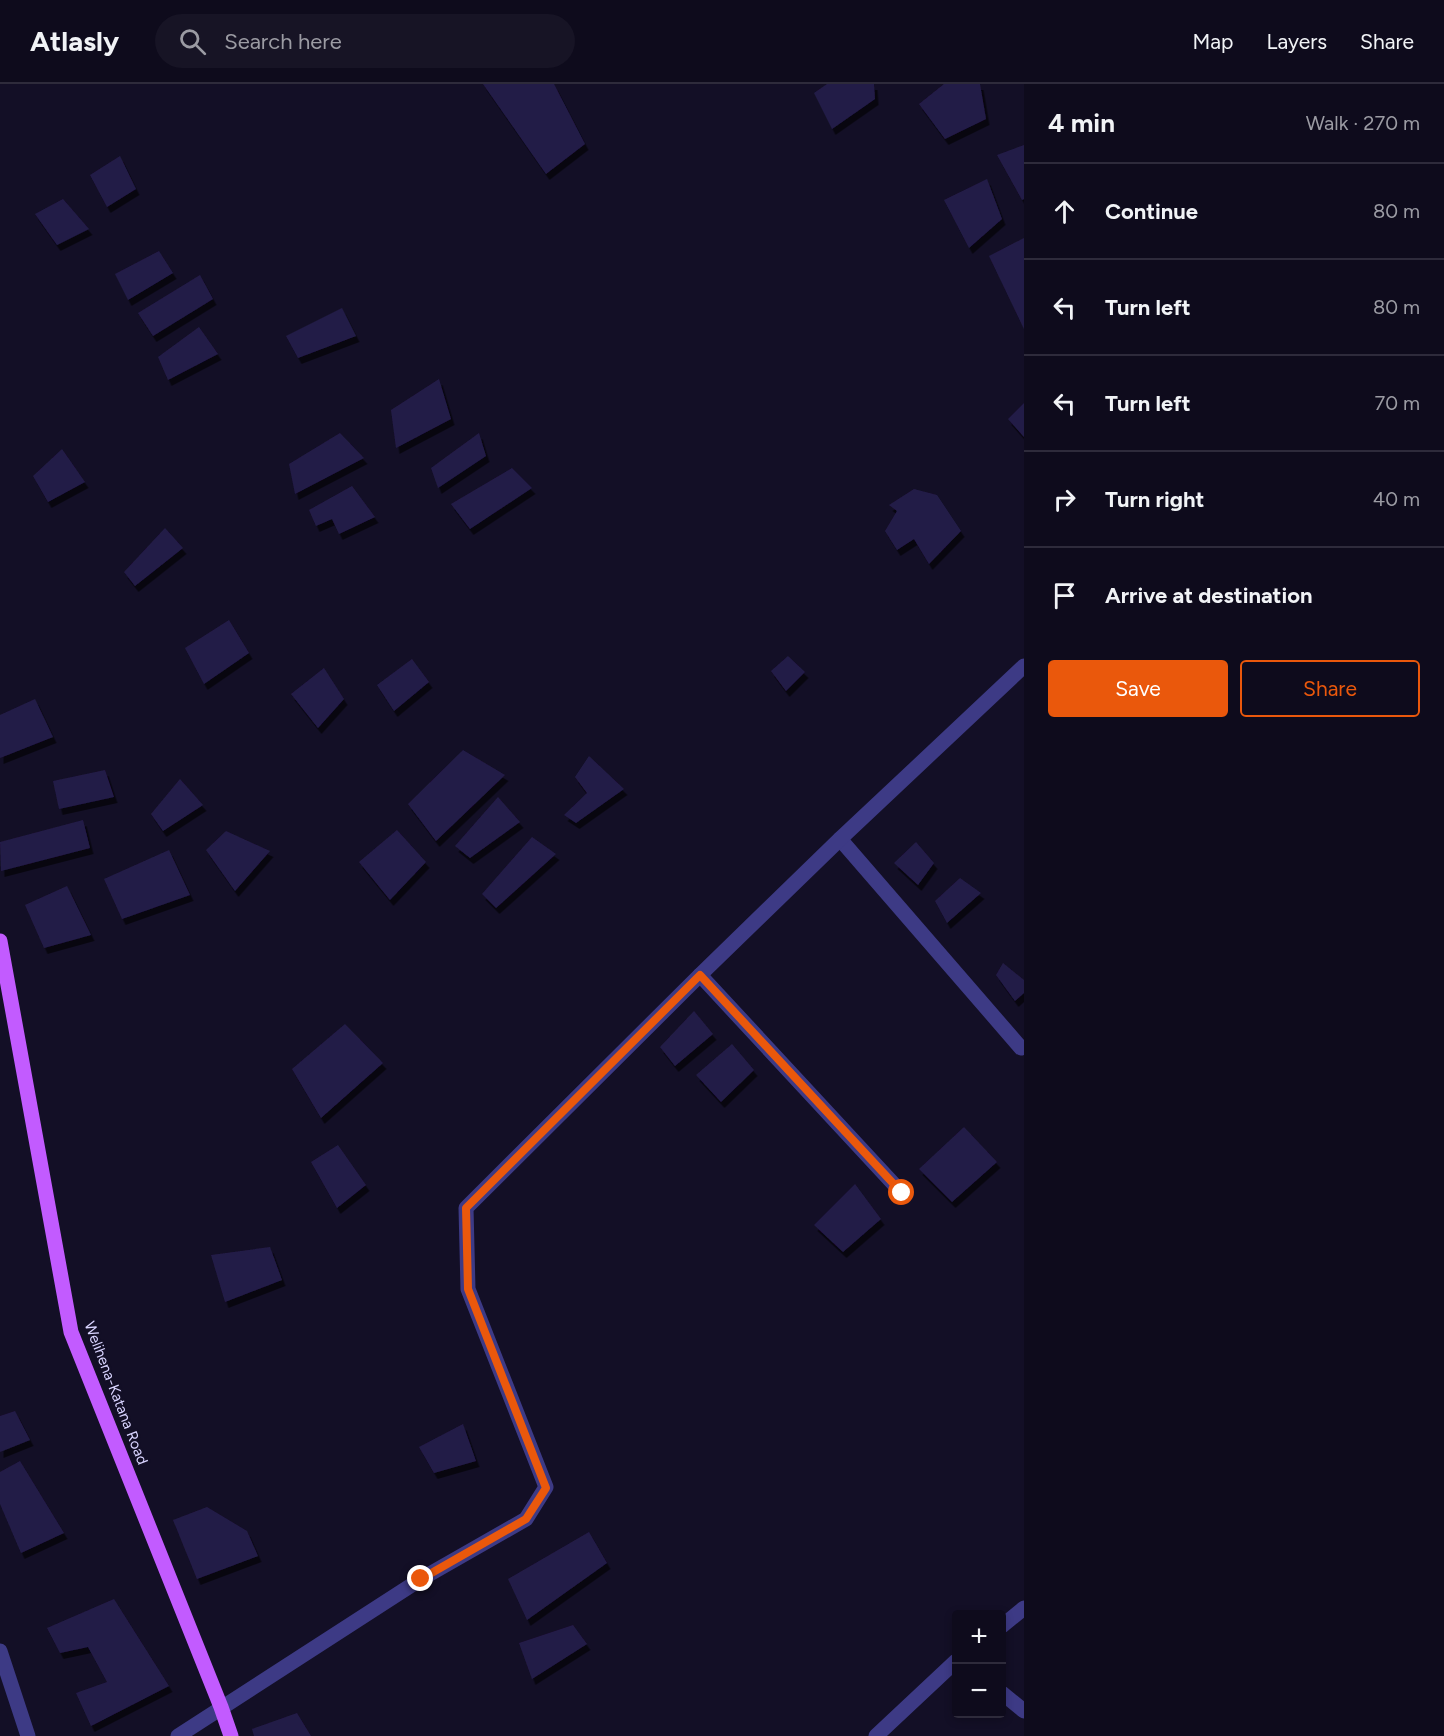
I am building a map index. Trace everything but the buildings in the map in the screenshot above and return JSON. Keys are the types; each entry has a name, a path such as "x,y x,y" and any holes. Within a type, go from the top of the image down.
{"main road":[{"name":"Welihena-Katana Road","path":"0,941 71,1332 231,1736"}],"street":[{"path":"178,1736 421,1579 526,1519 546,1488 468,1289 466,1208 840,839 1024,666"},
{"path":"840,839 1021,1048"},
{"path":"700,975 902,1193"},
{"path":"1006,1623 1024,1608"},
{"path":"0,1651 27,1736"},
{"path":"876,1736 954,1664"},
{"path":"1006,1696 1024,1711"}],"route":[{"path":"421,1579 526,1519 546,1488 468,1289 466,1208 700,975 902,1193"}]}
